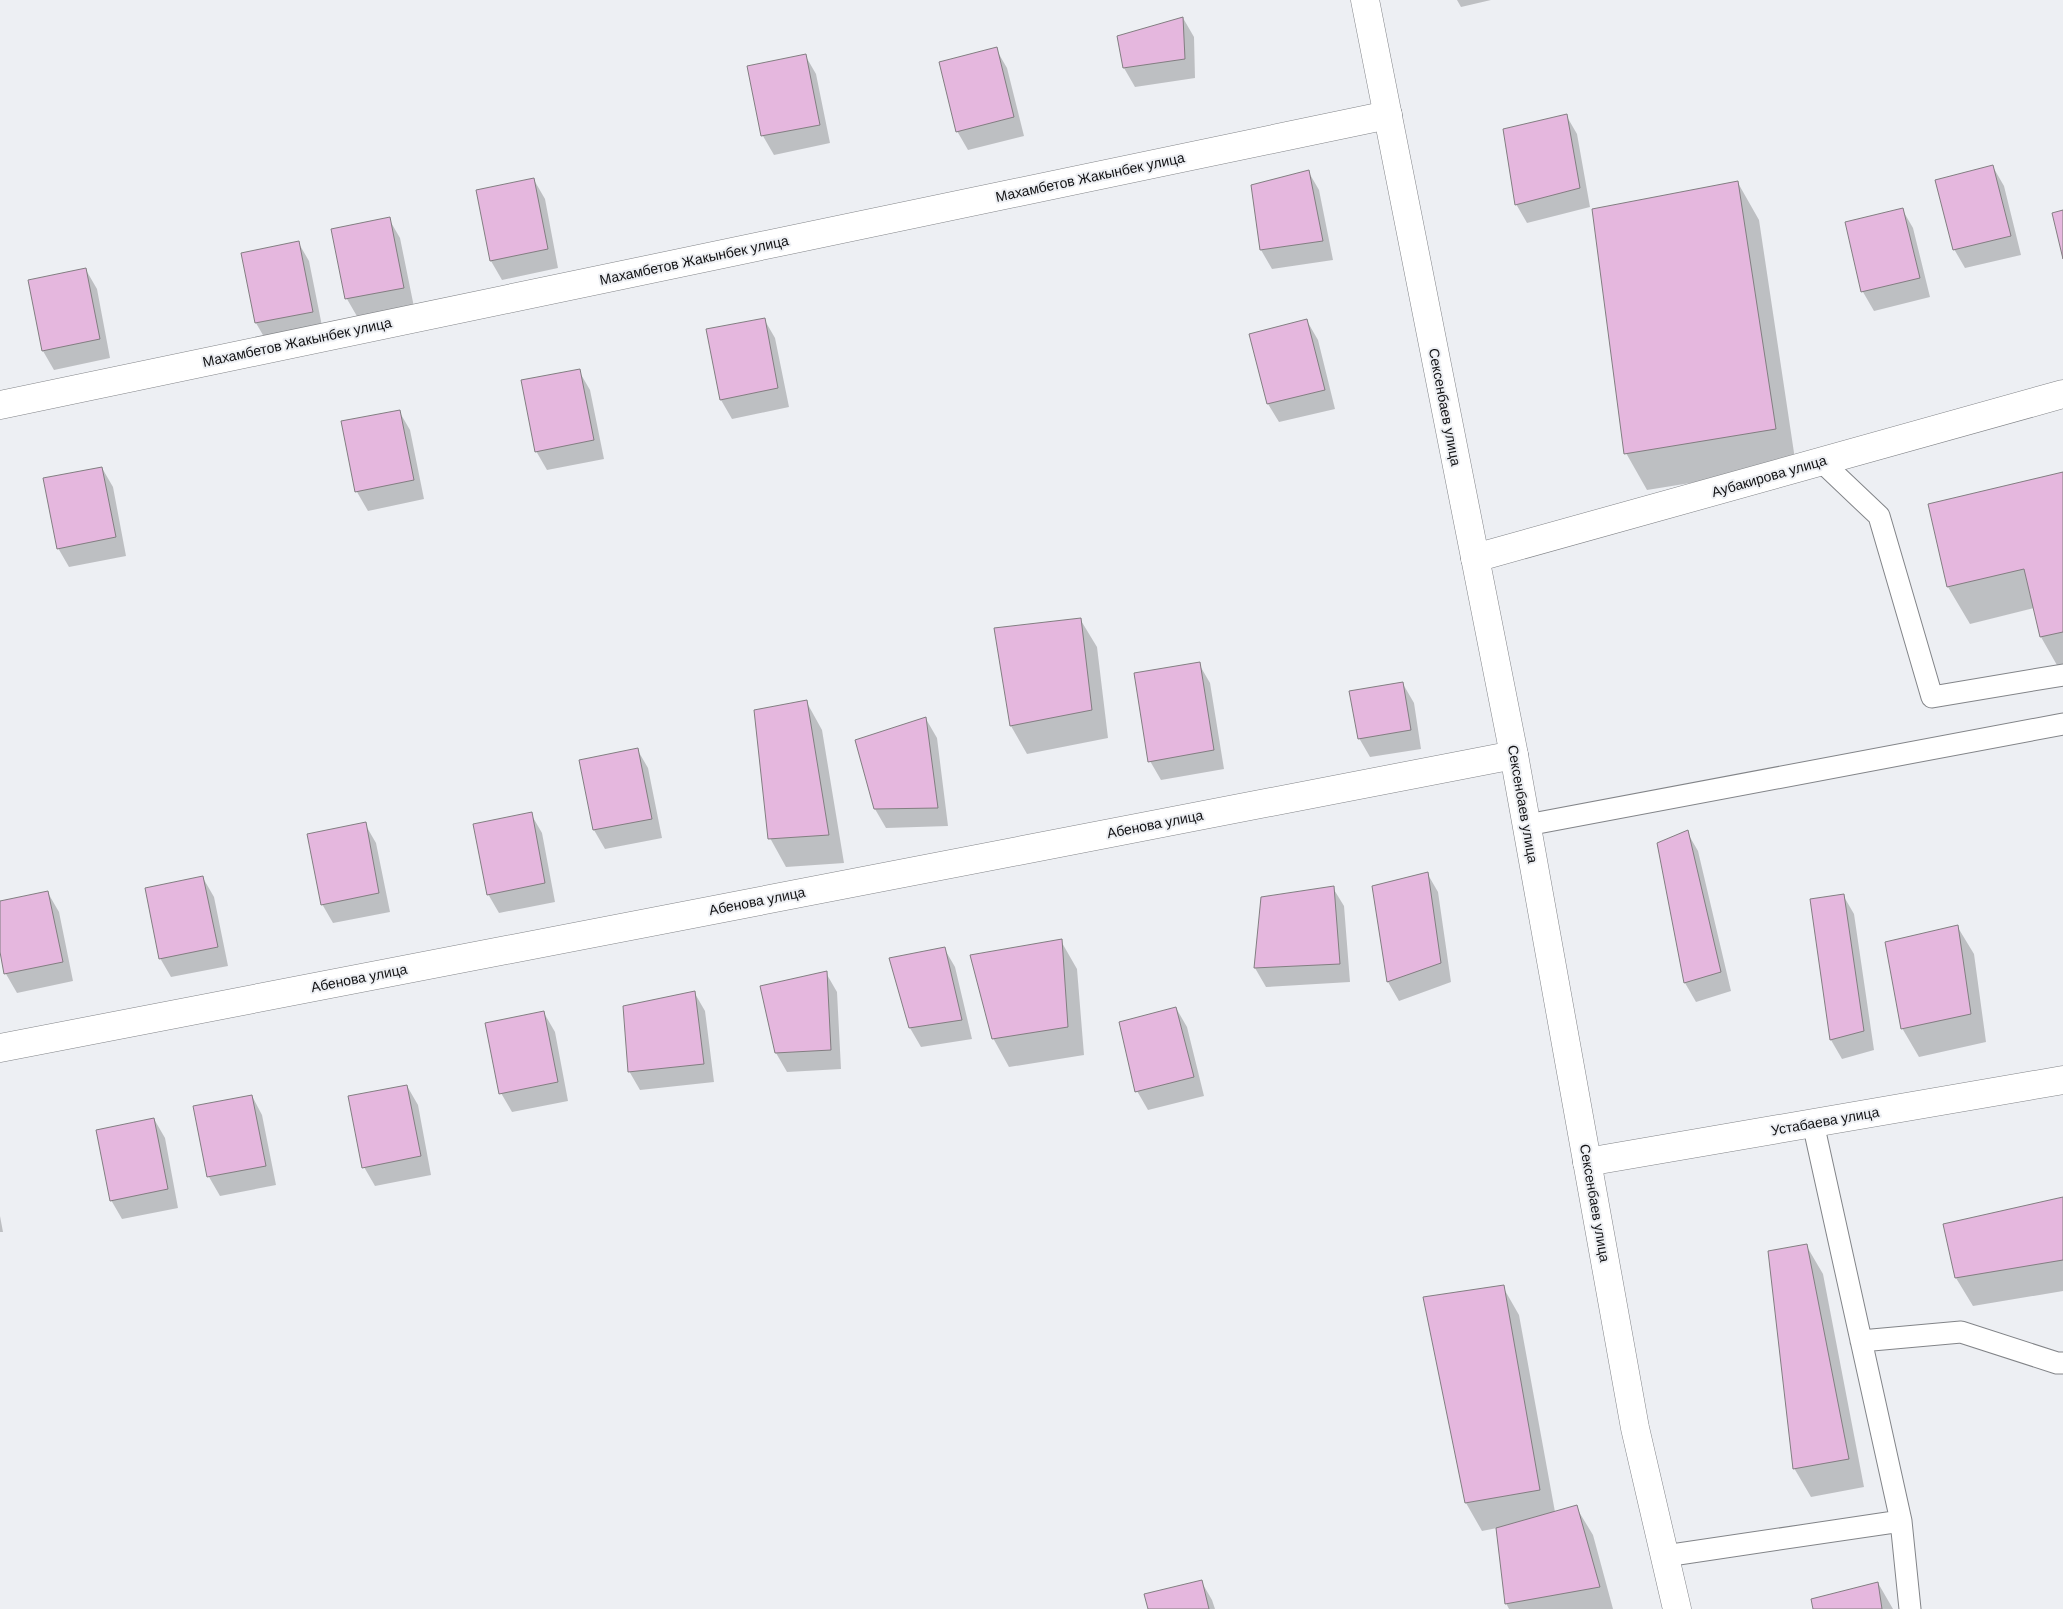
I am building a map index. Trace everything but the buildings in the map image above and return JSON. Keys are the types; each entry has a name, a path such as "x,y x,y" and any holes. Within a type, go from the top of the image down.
{"street":[{"name":"Сексенбаев улица","path":"1365,0 1514,755 1635,1428 1677,1609"},
{"name":"Махамбетов Жакынбек улица","path":"0,404 1388,115"},
{"name":"Аубакирова улица","path":"1475,558 2063,394"},
{"name":"Абенова улица","path":"0,1048 1514,755"},
{"name":"Устабаева улица","path":"1587,1162 2063,1080"}],"lane":[{"path":"1821,461 1879,516 1932,697 2063,675"},
{"path":"1527,825 2063,724"},
{"path":"1813,1123 1901,1521 1910,1609"},
{"path":"1861,1341 1961,1332 2057,1363 2063,1363"},
{"path":"1665,1556 1901,1521"}]}
